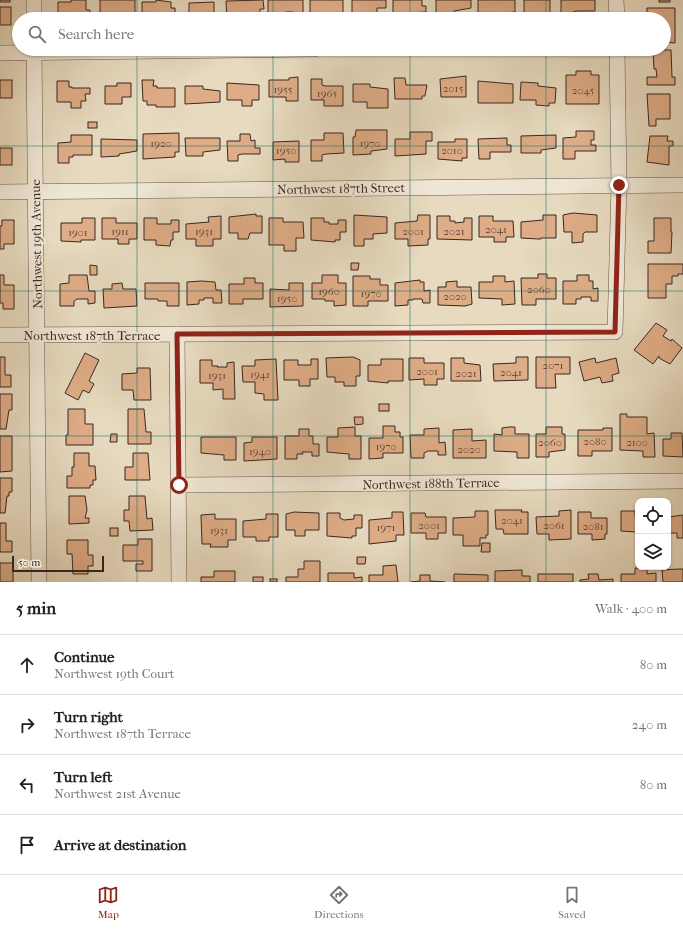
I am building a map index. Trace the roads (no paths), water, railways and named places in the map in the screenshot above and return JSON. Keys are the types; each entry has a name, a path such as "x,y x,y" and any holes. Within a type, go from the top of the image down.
{"street":[{"path":"34,0 34,12"},
{"path":"616,0 617,12"},
{"path":"0,53 12,52"},
{"name":"Northwest 19th Avenue","path":"34,56 39,582"},
{"path":"617,56 619,185"},
{"name":"Northwest 187th Terrace","path":"0,335 615,332 619,185"},
{"name":"Northwest 187th Street","path":"0,192 683,185"},
{"path":"177,334 179,582"},
{"name":"Northwest 188th Terrace","path":"179,485 683,481"}]}
